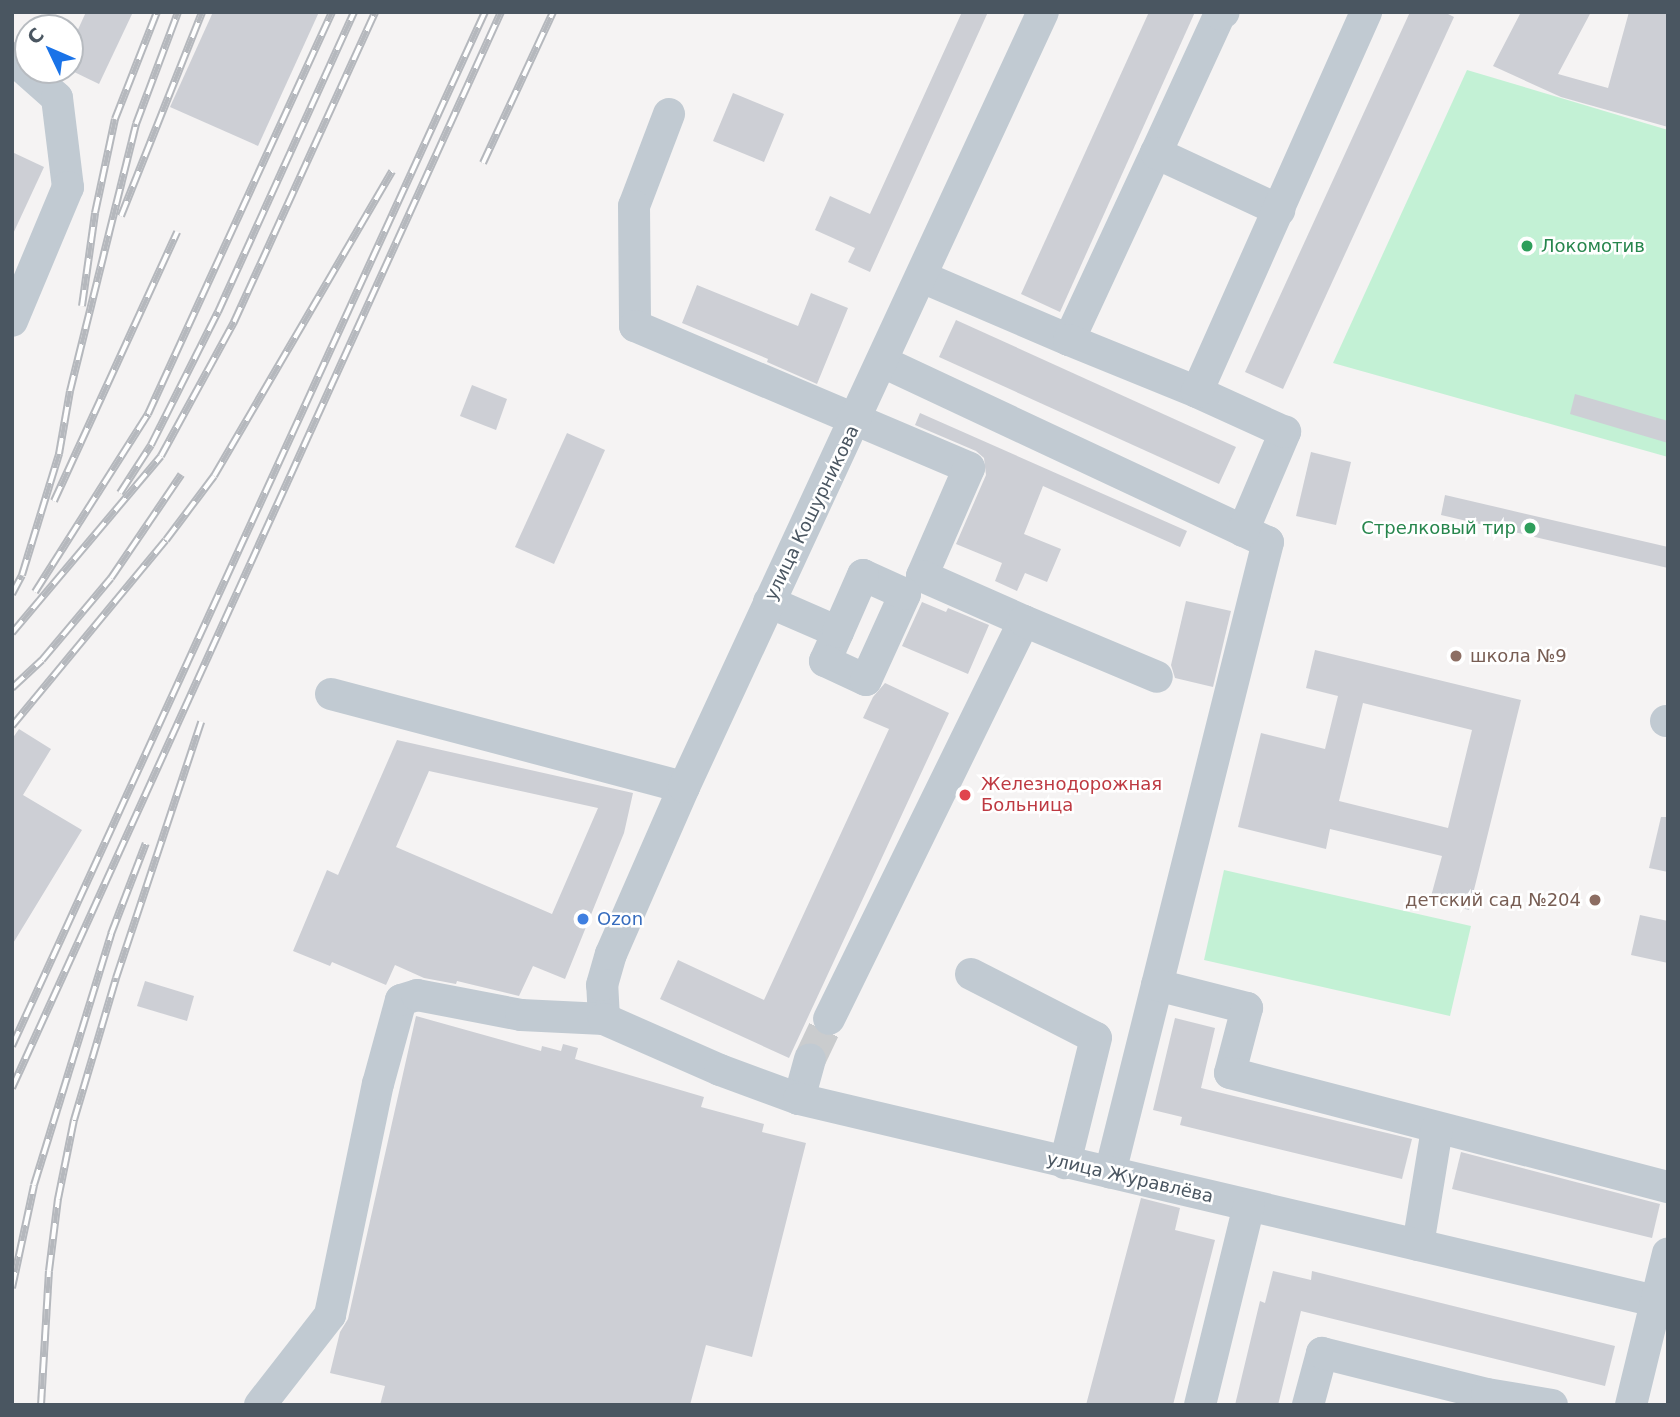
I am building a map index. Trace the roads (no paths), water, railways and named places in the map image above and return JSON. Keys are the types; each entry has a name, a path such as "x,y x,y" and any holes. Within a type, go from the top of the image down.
{"street":[{"name":"улица Кошурникова","path":"604,1018 602,985 611,954 684,787 856,421 1043,12"},
{"path":"1069,340 1220,14 1224,12"},
{"path":"1197,392 1366,12"},
{"path":"12,58 57,99 68,187 12,320"},
{"path":"669,114 634,206 635,326 970,468 922,576 1157,677"},
{"path":"1156,153 1279,209"},
{"path":"922,277 1197,392 1285,432 1243,531"},
{"path":"883,362 1268,542 1110,1173"},
{"path":"769,602 838,632"},
{"path":"829,1018 1024,621"},
{"path":"331,694 684,787"},
{"path":"971,974 1096,1038 1065,1163"},
{"path":"1157,985 1247,1008 1230,1073 1668,1187"},
{"path":"260,1405 330,1315 378,1084 401,1000 417,995 534,1017 604,1018"},
{"name":"улица Журавлёва","path":"604,1018 720,1070 799,1099 1662,1303"},
{"path":"799,1099 810,1059"},
{"path":"1418,1245 1437,1129"},
{"path":"1200,1405 1249,1206"},
{"path":"1631,1405 1662,1303 1668,1252"},
{"path":"1308,1405 1322,1353 1485,1399 1552,1405"}],"tunnel":[{"path":"810,1059 829,1019"}],"railway":[{"path":"82,306 95,213 115,119 157,12"},
{"path":"12,594 22,575 59,454 70,391 136,124 178,12"},
{"path":"121,216 202,12"},
{"path":"35,592 148,414 332,12"},
{"path":"120,493 151,445 218,312 354,12"},
{"path":"12,633 161,456 234,322 375,12"},
{"path":"12,1046 485,12"},
{"path":"12,1088 501,12"},
{"path":"483,163 553,12"},
{"path":"12,726 166,540 214,476 392,171"},
{"path":"54,501 177,232"},
{"path":"12,688 42,660 111,578 181,475"},
{"path":"41,1405 49,1271 58,1199 74,1120 116,978 201,722"},
{"path":"12,1288 34,1185 111,934 146,843"}],"place":[{"name":"Локомотив","path":"1527,246"},
{"name":"Стрелковый тир","path":"1530,528"},
{"name":"школа №9","path":"1456,656"},
{"name":"Железнодорожная Больница","path":"965,795"},
{"name":"детский сад №204","path":"1595,900"},
{"name":"Ozon","path":"583,919"}]}
